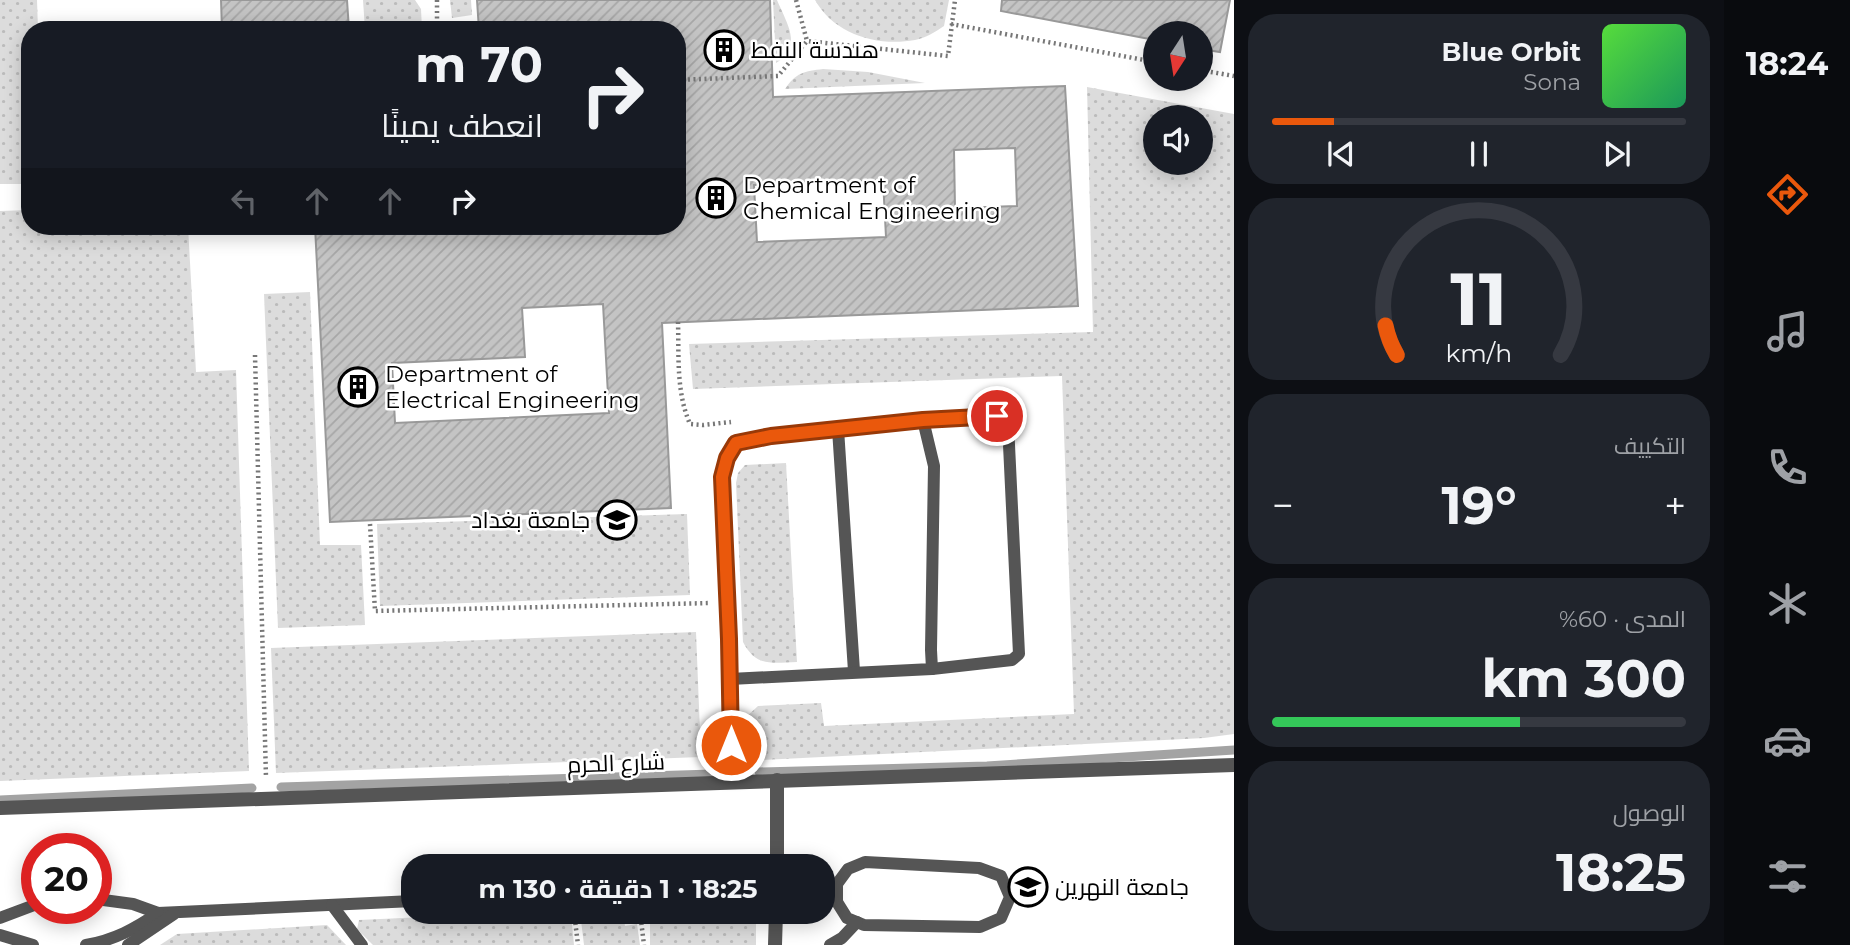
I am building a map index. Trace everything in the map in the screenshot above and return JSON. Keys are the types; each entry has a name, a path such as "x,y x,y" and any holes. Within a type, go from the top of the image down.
{"street":[{"name":"شارع الحرم","path":"0,808 1234,765"},
{"path":"777,780 777,854"},
{"path":"775,945 776,924"}],"lane":[{"path":"730,679 932,668 1012,660 1018,654 1008,424 997,416 923,420 752,438 736,443 727,458 722,477 731,745 736,781"},
{"path":"923,420 934,466 932,668"},
{"path":"838,429 854,671"},
{"path":"865,862 979,868 1001,876 1010,897 1001,918 980,927 864,925 858,922 847,918 837,902 837,884 848,869 865,862"},
{"path":"112,901 133,904 158,914 401,902"},
{"path":"332,905 362,945"},
{"path":"0,918 21,910"},
{"path":"128,945 176,913"},
{"path":"86,945 132,931 158,914"},
{"path":"830,945 842,938 858,922"},
{"path":"0,935 33,945"}],"path":[{"path":"437,0 438,21"},
{"path":"796,0 807,41"},
{"path":"807,41 947,55 955,0"},
{"path":"951,24 1143,60"},
{"path":"686,80 778,76 807,41"},
{"path":"1213,72 1234,76"},
{"path":"678,322 679,383 690,424 741,421"},
{"path":"255,355 267,799"},
{"path":"370,524 375,611 727,603"},
{"path":"576,924 579,945"},
{"path":"641,924 644,945"}],"shaded area":[{"path":"0,0 37,0 38,21 21,21 21,184 0,184"},
{"path":"363,0 415,0 421,9 422,21 364,21"},
{"path":"450,0 471,0 472,15 452,18"},
{"path":"773,0 777,0 785,17 791,42 784,57 776,63"},
{"path":"815,0 949,0 944,26 923,38 901,42 872,39 845,29 833,22"},
{"path":"823,69 868,72 925,83 785,89 801,74"},
{"path":"1087,87 1185,105 1143,105 1143,175 1213,175 1213,110 1234,114 1234,734 1204,738 743,761 741,741 744,719 758,706 821,703 824,726 1074,714 1062,376 693,389 689,344 1093,332"},
{"path":"21,210 21,235 188,235 196,372 236,370 249,771 0,781 0,211"},
{"path":"310,292 320,545 361,545 365,625 278,628 264,294"},
{"path":"786,463 797,662 772,663 753,656 743,642 736,483 738,473 745,465"},
{"path":"687,514 690,595 380,606 377,524"},
{"path":"696,632 701,757 276,773 271,648"},
{"path":"401,918 401,924 572,924 574,945 373,945 357,929 359,920"},
{"path":"581,924 637,924 640,945 584,945"},
{"path":"650,924 756,924 756,945 650,945"},
{"path":"327,925 346,945 160,945 177,934"}],"building":[{"path":"221,0 347,0 348,21 222,21"},
{"path":"477,0 770,0 773,97 1065,86 1078,306 662,323 671,508 330,522 315,235 686,235 686,21 478,21","holes":["1015,148 1017,206 955,208 954,150","883,180 886,237 757,242 754,185","603,304 609,413 395,423 392,363 525,357 522,308"]},
{"path":"1002,0 1230,0 1220,52 1213,51 1213,21 1143,21 1143,38 1001,11"}],"waterway":[{"path":"759,772 987,766 1234,750"},
{"path":"281,787 713,774"},
{"path":"0,800 252,788"}],"place":[{"name":"هندسة النفط","path":"724,50"},
{"name":"Department of Chemical Engineering","path":"716,198"},
{"name":"Department of Electrical Engineering","path":"358,387"},
{"name":"جامعة بغداد","path":"617,520"},
{"name":"جامعة النهرين","path":"1028,887"}],"route":[{"path":"731,745 722,477 727,458 736,443 752,438 923,420 997,416"}]}
